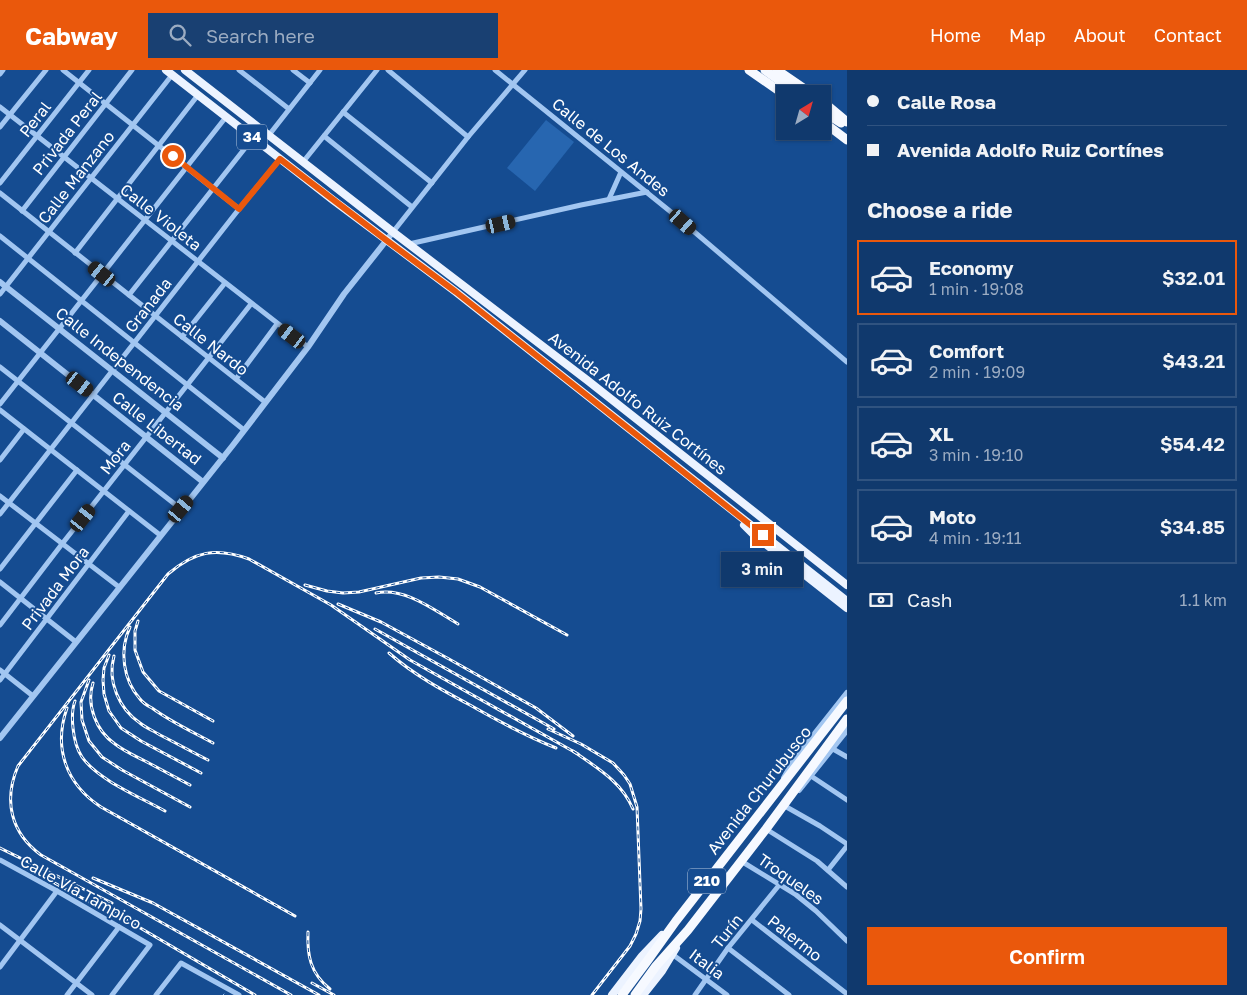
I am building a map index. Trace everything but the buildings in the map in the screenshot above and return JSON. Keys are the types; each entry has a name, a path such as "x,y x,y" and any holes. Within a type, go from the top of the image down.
{"highway":[{"path":"749,70 776,89"},
{"path":"765,70 786,85"},
{"path":"777,70 799,85"},
{"path":"831,109 847,122"},
{"path":"831,117 847,128"},
{"path":"831,128 847,140"},
{"name":"Avenida Churubusco","path":"622,995 676,921 847,701"},
{"name":"Avenida Churubusco","path":"635,995 656,966 688,930 766,829 785,801 840,739 847,719"}],"main road":[{"name":"34","path":"185,70 409,244"},
{"name":"34","path":"169,72 386,240"},
{"name":"Avenida Adolfo Ruiz Cortínes","path":"386,240 464,298 847,601"},
{"name":"Avenida Adolfo Ruiz Cortínes","path":"409,244 587,380 847,585"},
{"path":"721,502 753,534 847,608"},
{"name":"Avenida Churubusco","path":"612,995 642,956 676,921"},
{"name":"Avenida Churubusco","path":"643,995 662,971 688,930"}],"street":[{"path":"0,74 3,70"},
{"path":"0,128 46,70"},
{"path":"62,70 239,209"},
{"name":"Peral","path":"0,183 89,70"},
{"name":"Privada Peral","path":"22,210 132,70"},
{"path":"239,70 289,109"},
{"path":"293,70 310,83"},
{"path":"269,135 320,70"},
{"path":"303,162 377,70"},
{"path":"388,70 468,137"},
{"name":"Calle de Los Andes","path":"495,70 647,192 847,362"},
{"path":"0,738 223,458 308,347 344,294 386,240 468,137 525,70"},
{"name":"Calle Manzano","path":"0,294 132,125 169,72"},
{"path":"75,252 198,95"},
{"name":"Calle Violeta","path":"0,107 308,347"},
{"path":"344,112 432,183"},
{"path":"0,404 226,117"},
{"path":"324,136 412,207"},
{"path":"129,295 253,138"},
{"name":"Granada","path":"0,514 280,159"},
{"path":"610,199 621,172"},
{"path":"409,244 647,192"},
{"name":"Calle Nardo","path":"0,193 266,402"},
{"path":"0,236 244,430"},
{"name":"Calle Independencia","path":"0,282 223,458"},
{"path":"182,337 225,283"},
{"name":"Mora","path":"0,626 62,544 251,304"},
{"name":"Calle Libertad","path":"0,321 203,482"},
{"path":"236,379 277,324"},
{"path":"0,367 181,509"},
{"path":"0,410 160,535"},
{"path":"0,460 24,428"},
{"path":"0,569 77,470"},
{"path":"0,496 119,588"},
{"name":"Privada Mora","path":"0,680 129,511"},
{"path":"0,582 76,642"},
{"path":"0,670 33,696"},
{"path":"780,787 786,772 794,760 847,693"},
{"path":"828,870 847,845 785,801 796,794 847,730"},
{"path":"833,749 847,757"},
{"path":"811,776 847,800"},
{"path":"766,829 828,870 847,887"},
{"name":"Calle Vía Tampico","path":"0,860 150,945 112,995"},
{"name":"Troqueles","path":"741,861 795,894 847,941"},
{"name":"Turín","path":"695,995 728,948 780,884"},
{"path":"0,967 57,891"},
{"name":"Palermo","path":"752,920 847,994"},
{"path":"0,925 92,995"},
{"path":"67,995 119,927"},
{"path":"728,948 789,995"},
{"name":"Italia","path":"672,954 727,995"},
{"path":"158,994 181,963 238,995"}],"shaded area":[{"path":"546,120 574,142 535,191 507,168"}],"railway":[{"path":"291,995 41,855 23,837 13,815 11,792 18,766 168,574 187,560 206,553 226,553 249,559 331,605 410,660 578,754"},
{"path":"305,585 343,593 359,592 421,578 458,579 480,587 567,635"},
{"path":"376,593 398,593 408,596 429,606 458,624"},
{"path":"338,604 381,622 449,659 536,708 573,736"},
{"path":"138,621 135,631 135,650 143,672 159,691 213,721"},
{"path":"130,627 124,655 126,674 134,691 147,705 213,743"},
{"path":"375,629 554,729"},
{"path":"389,653 439,688 512,728 556,748"},
{"path":"109,655 104,668 104,694 109,711 121,728 141,741 201,773"},
{"path":"114,656 112,675 116,694 126,710 145,726 208,760"},
{"path":"89,680 81,702 82,720 89,741 102,757 190,807"},
{"path":"93,683 91,700 94,717 108,739 118,747 190,785"},
{"path":"75,701 72,714 73,732 82,757 109,781 165,811"},
{"path":"67,708 61,737 62,751 71,776 89,798 101,807 295,916"},
{"path":"548,729 581,744 613,763 630,784 637,807 640,921 630,946 592,995"},
{"path":"573,751 608,776 622,791 633,809"},
{"path":"0,848 112,903"},
{"path":"27,868 106,911"},
{"path":"93,878 153,903 319,995"},
{"path":"101,905 255,995"},
{"path":"308,932 308,948 311,963 318,977 330,989"},
{"path":"312,983 334,995"}],"route":[{"path":"173,156 239,209 280,159 456,292 763,535"}]}
